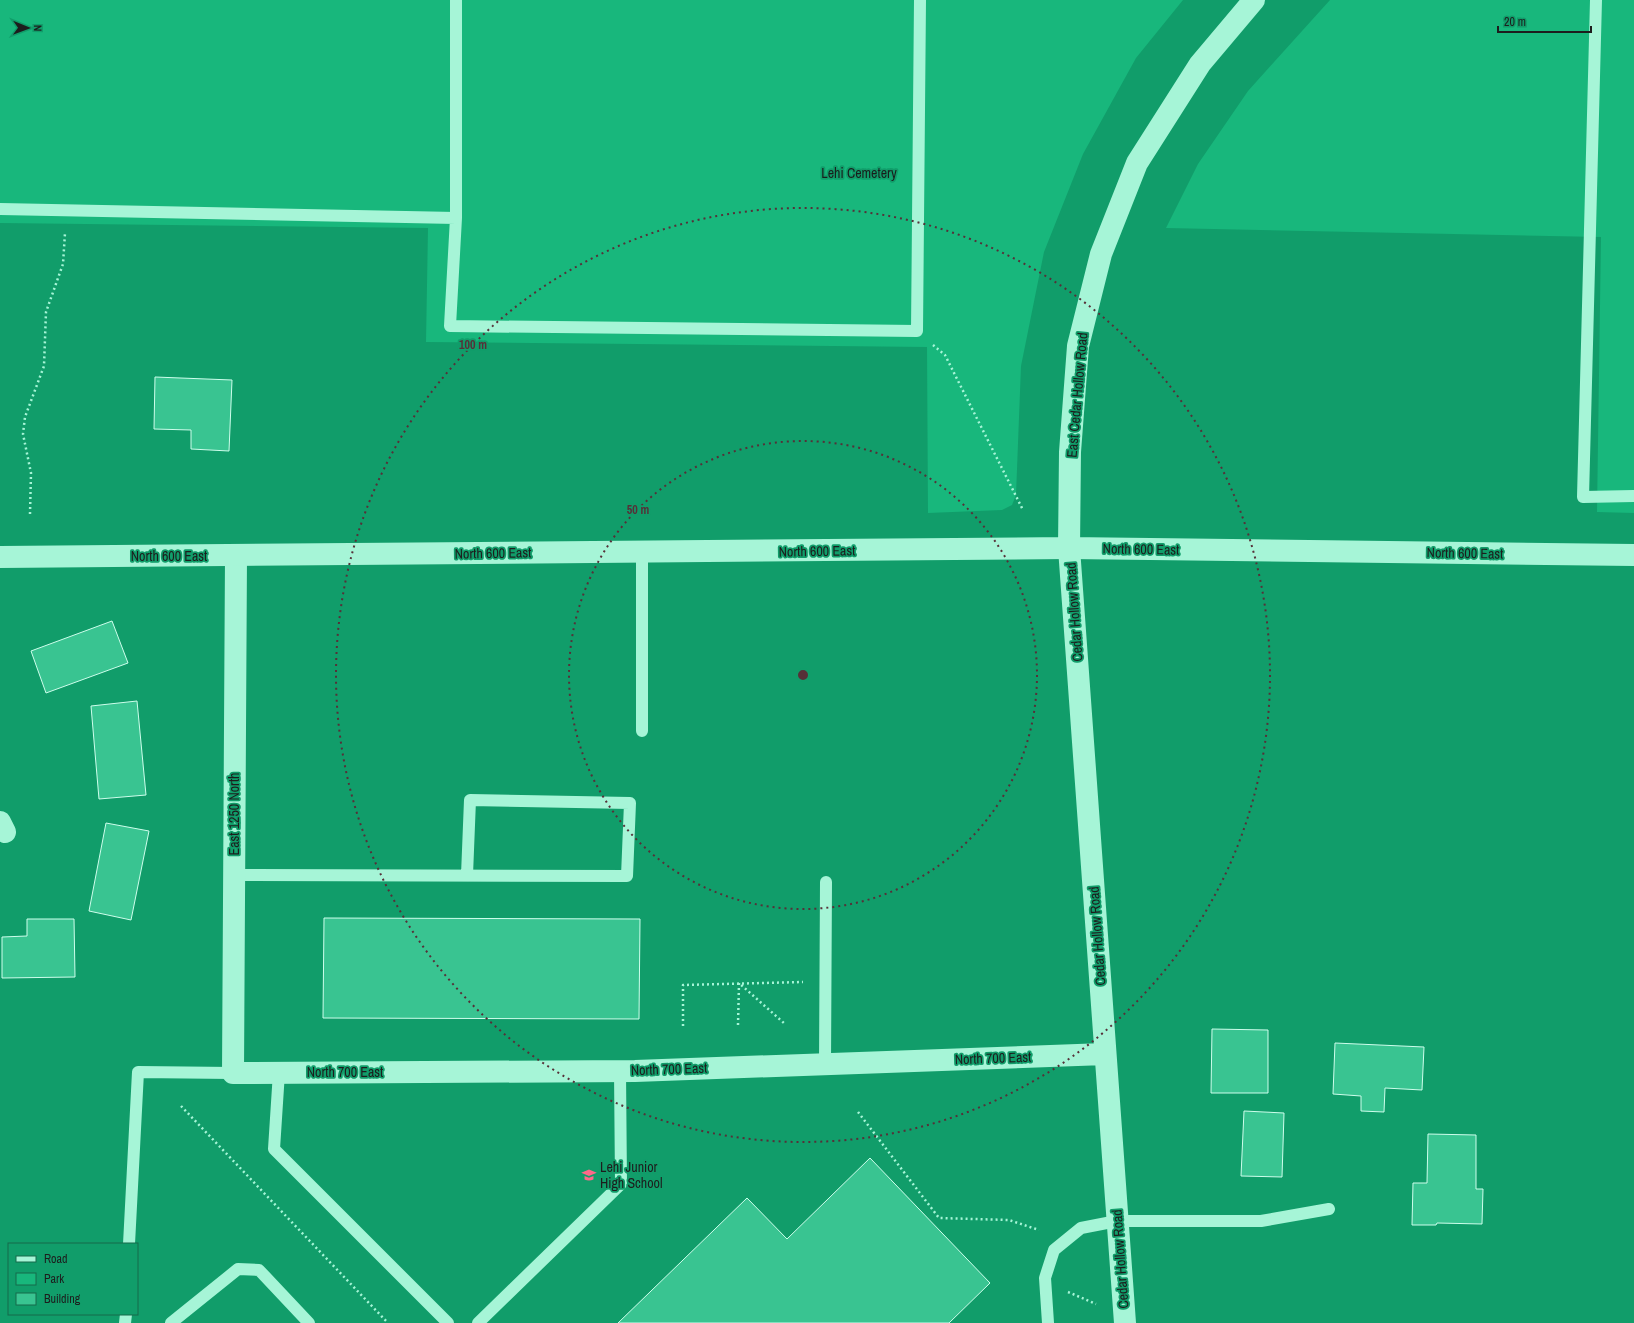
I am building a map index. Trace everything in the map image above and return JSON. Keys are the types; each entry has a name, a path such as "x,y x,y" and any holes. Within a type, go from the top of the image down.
{"street":[{"name":"East Cedar Hollow Road","path":"1070,548 1070,452 1078,346 1101,254 1137,163 1200,64 1254,0"},
{"name":"North 600 East","path":"0,557 1070,548 1634,555"},
{"name":"Cedar Hollow Road","path":"1070,548 1125,1323"},
{"name":"East 1250 North","path":"233,1073 236,556"},
{"name":"North 700 East","path":"233,1073 620,1071 1105,1054"}],"lane":[{"path":"456,0 456,218 450,326 917,331 920,0"},
{"path":"1596,0 1583,497 1634,496"},
{"path":"0,209 456,218"},
{"path":"642,552 642,731"},
{"path":"234,875 627,876 630,803 470,800 467,875"},
{"path":"825,1064 826,882"},
{"path":"478,1323 621,1184 620,1071"},
{"path":"129,1243 138,1072 233,1073"},
{"path":"279,1072 274,1149 448,1323"},
{"path":"1048,1323 1045,1278 1054,1250 1082,1228 1117,1221 1261,1221 1329,1209"},
{"path":"171,1323 238,1269 259,1270 308,1323"}],"path":[{"path":"30,514 31,473 23,434 24,417 44,366 46,312 63,264 67,210"},
{"path":"917,331 945,355 1023,510"},
{"path":"683,1026 683,984 807,982"},
{"path":"739,983 785,1024"},
{"path":"738,1025 739,983"},
{"path":"181,1106 388,1323"},
{"path":"858,1112 940,1218 1010,1220 1039,1230"},
{"path":"1045,1283 1097,1304"}],"green space":[{"name":"Lehi Cemetery","path":"0,0 1183,0 1136,58 1083,154 1044,252 1021,366 1016,495 1012,505 1002,510 928,513 927,347 426,342 428,228 0,223"},
{"path":"1330,0 1634,0 1634,513 1597,512 1601,237 1166,228 1198,164 1248,91"}],"building":[{"path":"155,377 232,380 229,451 191,449 191,430 154,429"},
{"path":"112,621 128,663 46,693 31,651"},
{"path":"137,701 146,795 99,799 91,706"},
{"path":"106,823 149,831 131,920 89,911"},
{"path":"324,918 640,919 639,1019 323,1018"},
{"path":"27,919 74,919 75,977 2,978 2,937 27,936"},
{"path":"1212,1029 1268,1030 1268,1093 1211,1093"},
{"path":"1335,1043 1424,1047 1422,1090 1385,1088 1384,1112 1361,1111 1361,1096 1333,1094"},
{"path":"1244,1111 1284,1113 1282,1177 1241,1176"},
{"path":"1428,1134 1476,1135 1476,1189 1483,1189 1482,1224 1437,1223 1436,1225 1412,1225 1413,1183 1427,1183"},
{"path":"870,1158 990,1283 949,1323 618,1323 747,1198 787,1239"}],"place":[{"name":"Lehi Junior High School","path":"589,1175"}]}
